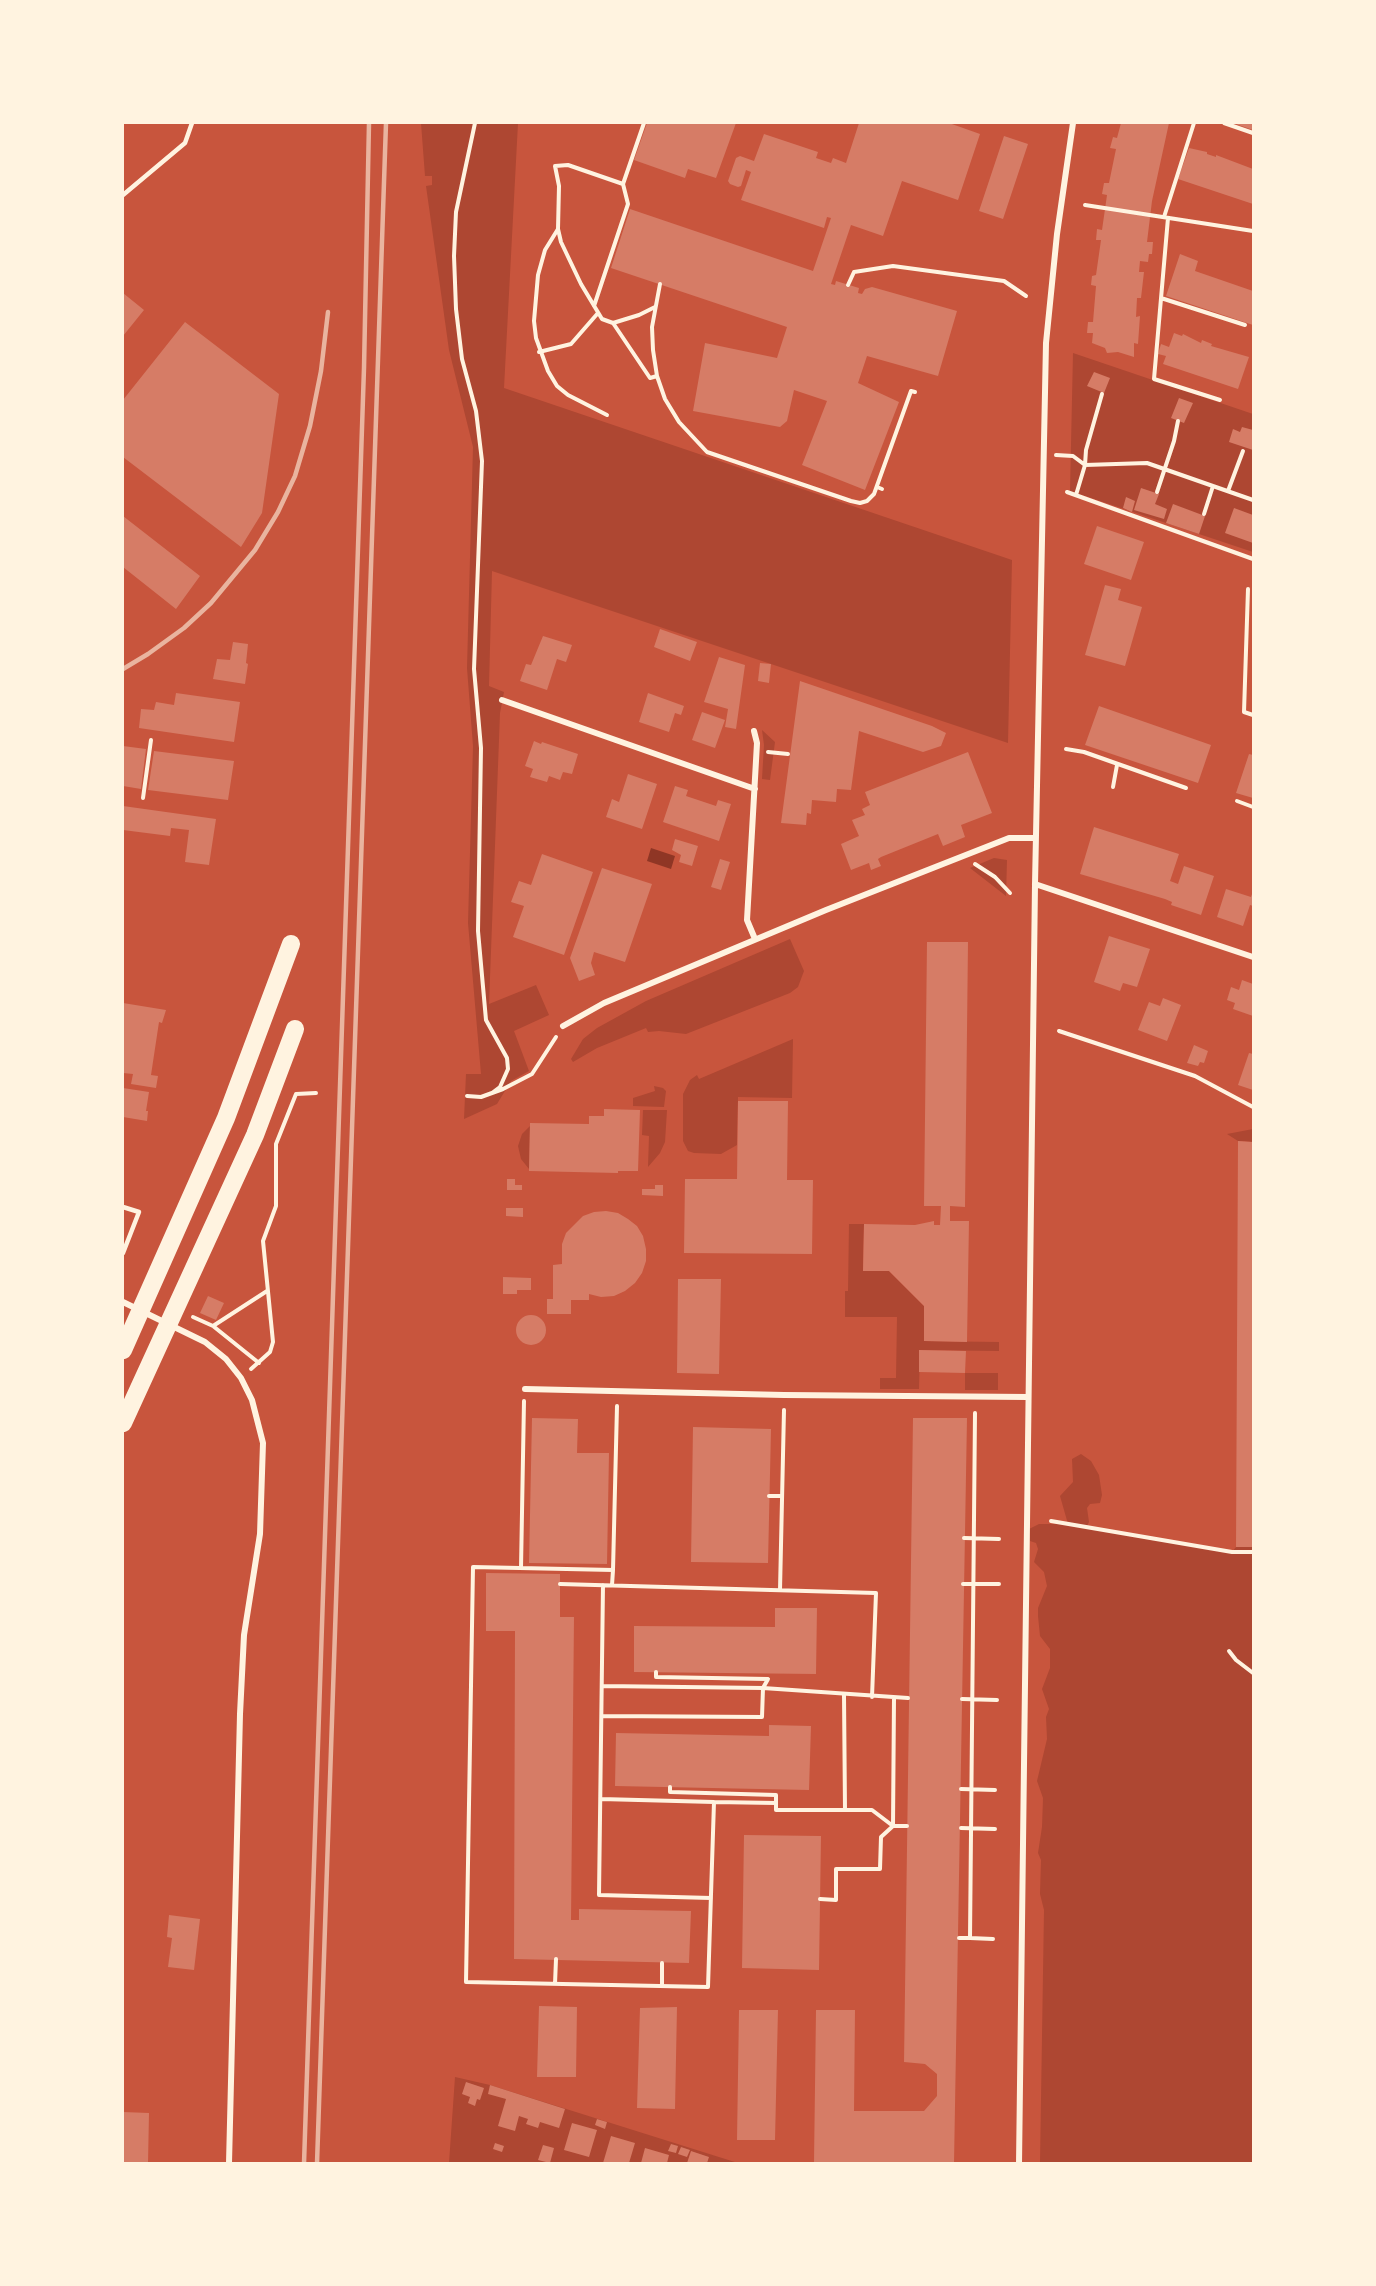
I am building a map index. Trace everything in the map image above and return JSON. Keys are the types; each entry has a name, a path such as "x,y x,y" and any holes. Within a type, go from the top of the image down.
{"highway":[{"path":"123,1350 226,1118 291,944"},
{"path":"123,1423 255,1135 295,1029"}],"street":[{"path":"1019,2163 1035,838 1043,454 1046,343 1057,234 1073,123"},
{"path":"502,700 755,789"},
{"path":"754,731 757,743 747,920 755,939"},
{"path":"563,1026 604,1003 755,939 1009,838 1035,838"},
{"path":"1035,884 1253,957"},
{"path":"123,1302 205,1342 226,1359 241,1378 252,1400 262,1443 263,1484 260,1534 244,1635 229,2163"},
{"path":"525,1389 784,1395 1028,1397"}],"lane":[{"path":"123,195 185,143 192,123"},
{"path":"123,1207 139,1212 123,1253"}],"path":[{"path":"475,123 456,212 454,256 456,309 462,359 477,411 482,461 474,669 481,748 478,931 483,1007 491,1031 507,1058 508,1069 500,1087 492,1093"},
{"path":"594,306 628,204 623,184 644,123"},
{"path":"1194,123 1166,218 1154,379 1220,400"},
{"path":"1224,123 1253,133"},
{"path":"623,184 568,165 555,166 559,186 558,229 561,242 581,284 602,319 613,322 639,315 655,307"},
{"path":"1085,205 1253,231"},
{"path":"558,229 545,250 538,275 534,321 539,352 557,386 568,395 607,415"},
{"path":"848,285 854,272 893,266 1004,281 1026,296"},
{"path":"660,284 652,327 657,376 665,399 679,422 707,452 860,503 867,501 874,494 896,440 911,391 915,392"},
{"path":"1161,298 1245,325"},
{"path":"539,352 571,344 598,313"},
{"path":"613,322 650,378 657,376"},
{"path":"1076,495 1102,394"},
{"path":"1156,492 1174,441 1178,421"},
{"path":"1228,491 1243,451"},
{"path":"1043,454 1073,456 1085,465 1148,463 1253,500"},
{"path":"1204,514 1213,486"},
{"path":"876,487 882,489"},
{"path":"1066,492 1253,559"},
{"path":"1248,589 1244,712 1253,715"},
{"path":"143,798 151,740"},
{"path":"1066,749 1084,752 1186,788"},
{"path":"1113,787 1117,765"},
{"path":"1237,801 1253,807"},
{"path":"974,864 994,877 1010,893"},
{"path":"467,1096 481,1097 532,1074 563,1026"},
{"path":"1059,1031 1195,1076 1253,1107"},
{"path":"267,1291 213,1326 259,1363 270,1352 273,1342 263,1241 276,1206 276,1144 296,1094 316,1093"},
{"path":"521,1568 525,1389"},
{"path":"612,1586 617,1407"},
{"path":"780,1590 784,1410"},
{"path":"970,1938 975,1413"},
{"path":"524,1436 532,1435"},
{"path":"770,1496 782,1496"},
{"path":"1051,1521 1232,1552 1253,1552"},
{"path":"964,1538 999,1539"},
{"path":"613,1570 473,1567 466,1982 708,1987 714,1802"},
{"path":"560,1584 876,1593 872,1697"},
{"path":"963,1584 999,1584"},
{"path":"603,1586 599,1895 711,1898"},
{"path":"1229,1651 1236,1660 1253,1673"},
{"path":"602,1716 762,1717 763,1688 769,1677 656,1677 656,1672"},
{"path":"603,1686 763,1688 908,1698"},
{"path":"844,1695 844,1810"},
{"path":"820,1899 836,1900 836,1869 880,1869 881,1837 893,1826 894,1698"},
{"path":"962,1699 997,1700"},
{"path":"670,1787 670,1792 776,1792 776,1810 872,1810 893,1826 907,1826"},
{"path":"962,1789 995,1790"},
{"path":"601,1799 776,1803"},
{"path":"961,1828 995,1829"},
{"path":"959,1938 993,1939"},
{"path":"555,1984 556,1959"},
{"path":"662,1962 662,1985"}],"shaded area":[{"path":"421,123 518,123 504,388 1012,560 1008,743 492,571 489,686 504,692 500,713 489,1004 536,985 549,1015 514,1031 529,1071 511,1081 497,1104 464,1119 466,1074 481,1074 468,923 473,746 467,668 473,447 449,350 426,186 432,185 432,176 425,176"},
{"path":"1073,353 1253,414 1253,552 1070,491"},
{"path":"762,730 775,742 770,780 762,779 764,745"},
{"path":"651,848 675,856 671,869 647,861"},
{"path":"994,858 1007,860 1006,896 970,868"},
{"path":"790,939 804,971 798,987 790,993 686,1034 648,1032 646,1028 597,1048 573,1062 571,1059 583,1039 597,1028 646,1001"},
{"path":"793,1039 792,1098 738,1097 737,1145 721,1154 688,1151 683,1141 683,1094 690,1080 697,1075 699,1079"},
{"path":"654,1086 666,1091 664,1107 633,1106 633,1098 655,1091"},
{"path":"643,1110 667,1110 665,1142 660,1153 648,1167 649,1136 642,1135"},
{"path":"530,1126 529,1169 521,1159 518,1146 522,1134"},
{"path":"1253,1129 1253,1142 1238,1141 1227,1134"},
{"path":"849,1224 864,1224 863,1271 889,1271 924,1306 924,1341 999,1342 999,1351 920,1350 919,1389 880,1389 880,1378 896,1378 897,1317 845,1317 845,1291 848,1291"},
{"path":"965,1373 998,1373 998,1390 965,1390"},
{"path":"1081,1454 1091,1461 1099,1475 1102,1495 1100,1503 1090,1504 1087,1508 1089,1522 1086,1528 1232,1552 1236,1547 1253,1547 1253,2163 1040,2163 1044,1910 1040,1894 1041,1860 1038,1853 1043,1798 1037,1781 1047,1739 1046,1717 1049,1709 1042,1689 1050,1668 1050,1649 1040,1636 1038,1616 1038,1608 1047,1586 1044,1572 1034,1562 1038,1549 1036,1543 1030,1541 1029,1529 1039,1524 1068,1524 1060,1496 1073,1482 1072,1459"},
{"path":"455,2077 490,2085 738,2163 449,2163"}],"building":[{"path":"647,123 736,123 716,178 688,169 685,178 634,160"},
{"path":"859,123 949,123 980,134 958,200 902,181 883,236 851,225 831,284 835,285 836,281 859,288 858,293 862,294 865,289 872,287 957,311 938,376 867,356 858,383 899,402 865,490 802,465 827,401 794,390 787,421 780,427 693,411 705,343 777,358 787,327 611,268 630,209 813,271 831,218 827,217 824,228 741,200 751,172 746,170 741,186 730,184 728,181 736,158 740,156 754,161 764,134 818,152 816,158 831,163 833,158 846,163"},
{"path":"1121,123 1169,123 1152,201 1147,242 1153,242 1152,254 1149,254 1148,262 1140,261 1139,272 1144,272 1141,298 1137,298 1136,317 1140,316 1138,344 1134,343 1134,357 1118,352 1107,353 1105,348 1092,343 1093,333 1087,333 1088,322 1093,322 1096,286 1091,285 1092,276 1096,275 1101,240 1096,240 1097,229 1102,230 1107,195 1102,194 1104,183 1109,183 1116,149 1110,148 1113,137 1117,138"},
{"path":"1233,123 1253,123 1253,130"},
{"path":"1004,136 1028,144 1003,219 979,211"},
{"path":"1189,148 1207,152 1207,154 1216,157 1216,155 1253,169 1253,204 1178,179"},
{"path":"1180,254 1198,261 1195,271 1253,291 1253,325 1166,296"},
{"path":"123,293 144,310 123,336"},
{"path":"185,322 279,394 262,513 241,547 123,457 123,400"},
{"path":"1174,333 1182,336 1183,334 1201,343 1202,340 1212,344 1211,346 1249,357 1238,389 1163,364 1166,356 1158,354 1161,344 1169,347"},
{"path":"1094,372 1110,378 1104,393 1087,386"},
{"path":"1179,398 1193,403 1184,423 1171,418"},
{"path":"1242,427 1253,430 1253,450 1229,442 1233,429 1240,432"},
{"path":"1141,488 1159,494 1155,504 1167,509 1164,519 1134,510"},
{"path":"1126,497 1135,501 1132,512 1123,508"},
{"path":"1173,504 1205,516 1199,534 1166,523"},
{"path":"1234,508 1253,515 1253,543 1225,533"},
{"path":"123,516 200,576 176,609 123,567"},
{"path":"1097,526 1144,542 1131,580 1084,564"},
{"path":"1105,585 1121,589 1118,600 1142,607 1125,666 1085,655"},
{"path":"660,629 697,642 690,661 654,647"},
{"path":"543,636 572,645 566,662 557,659 547,690 520,681 526,664 531,665"},
{"path":"233,642 248,644 245,684 213,679 217,659 230,660"},
{"path":"719,657 745,665 736,729 725,727 728,709 704,702"},
{"path":"760,663 771,664 769,683 758,681"},
{"path":"800,681 932,726 946,733 941,746 923,752 859,731 851,790 837,789 836,802 812,800 811,814 807,813 806,825 781,823"},
{"path":"176,693 240,702 234,742 139,728 141,709 154,710 156,702 174,705"},
{"path":"648,693 684,706 681,715 675,713 669,732 639,722"},
{"path":"1099,706 1211,745 1198,783 1085,745"},
{"path":"702,712 725,720 715,748 692,740"},
{"path":"534,741 578,754 572,774 563,772 560,780 549,776 547,782 530,777 533,769 525,766"},
{"path":"123,746 146,749 141,789 123,786"},
{"path":"154,751 234,761 228,800 148,790"},
{"path":"968,752 992,813 961,825 965,837 943,846 938,834 881,857 878,859 881,866 871,870 869,863 851,870 841,844 859,836 852,820 865,815 862,809 870,805 865,792"},
{"path":"1249,754 1253,755 1253,798 1236,793"},
{"path":"628,774 657,784 642,829 606,817 612,799 619,802"},
{"path":"675,786 688,790 686,796 716,806 718,800 731,804 719,841 663,822"},
{"path":"123,806 216,819 209,865 185,862 189,830 171,828 170,836 123,830"},
{"path":"1094,827 1179,854 1170,881 1178,884 1184,866 1214,876 1201,915 1171,905 1172,902 1165,899 1080,874"},
{"path":"675,839 698,846 692,866 679,862 681,855 672,850"},
{"path":"542,854 593,872 564,955 513,937 524,906 511,902 519,881 531,885"},
{"path":"720,859 730,862 721,890 711,887"},
{"path":"602,868 652,884 625,962 594,952 591,963 595,975 579,981 570,958"},
{"path":"1226,889 1251,897 1253,891 1253,906 1250,905 1243,926 1217,917"},
{"path":"1109,936 1150,949 1137,987 1123,983 1120,991 1094,982"},
{"path":"927,942 968,942 965,1207 950,1206 950,1221 969,1221 967,1342 924,1341 924,1306 889,1271 863,1271 864,1224 915,1225 934,1221 934,1225 940,1225 941,1206 924,1206"},
{"path":"1242,980 1253,984 1253,1016 1233,1009 1235,1003 1227,1000 1231,987 1239,990"},
{"path":"1163,998 1181,1005 1167,1041 1138,1030 1149,1002 1160,1006"},
{"path":"123,1003 166,1010 162,1023 159,1022 151,1075 158,1076 156,1088 131,1084 133,1074 123,1073"},
{"path":"1194,1045 1208,1051 1204,1063 1200,1062 1198,1066 1187,1063"},
{"path":"1249,1053 1253,1054 1253,1090 1238,1085"},
{"path":"123,1088 149,1092 147,1121 123,1117"},
{"path":"738,1101 788,1101 787,1180 813,1180 812,1254 684,1253 685,1179 737,1179"},
{"path":"604,1109 640,1110 638,1171 618,1171 618,1173 529,1171 530,1123 589,1124 589,1116 604,1116"},
{"path":"1238,1141 1253,1142 1253,1547 1236,1547"},
{"path":"507,1179 515,1179 515,1185 522,1185 522,1190 507,1190"},
{"path":"655,1185 663,1185 663,1196 642,1195 642,1189 655,1189"},
{"path":"506,1208 523,1208 523,1217 506,1216"},
{"path":"606,1211 618,1213 628,1219 637,1226 643,1236 646,1261 642,1273 635,1283 614,1296 601,1297 589,1294 589,1300 571,1300 571,1314 547,1314 547,1299 553,1299 553,1265 562,1264 562,1244 566,1233 583,1216"},
{"path":"503,1277 531,1278 531,1290 517,1290 517,1294 503,1294"},
{"path":"678,1279 721,1279 719,1374 677,1373"},
{"path":"208,1296 224,1303 216,1320 200,1313"},
{"path":"531,1315 537,1316 545,1324 545,1336 537,1344 531,1345 525,1344 517,1336 516,1330 517,1324 525,1316"},
{"path":"919,1350 966,1351 965,1373 919,1372"},
{"path":"532,1418 578,1419 577,1453 609,1453 607,1564 529,1563"},
{"path":"913,1418 967,1418 954,2163 814,2162 816,2010 855,2010 854,2111 924,2111 937,2096 937,2074 925,2064 904,2062"},
{"path":"693,1427 771,1429 768,1563 691,1562"},
{"path":"486,1573 560,1574 560,1617 574,1617 571,1920 579,1920 579,1909 691,1911 689,1963 514,1959 515,1631 486,1631"},
{"path":"775,1608 817,1608 816,1674 634,1672 634,1626 775,1627"},
{"path":"769,1725 811,1726 809,1790 615,1786 616,1733 769,1736"},
{"path":"744,1835 821,1836 819,1970 742,1968"},
{"path":"169,1915 200,1919 194,1970 168,1967 172,1938 167,1937"},
{"path":"539,2006 577,2007 576,2077 537,2077"},
{"path":"677,2007 675,2109 637,2108 640,2008"},
{"path":"739,2010 778,2010 775,2140 737,2140"},
{"path":"466,2082 484,2088 475,2106 468,2103 470,2097 462,2094"},
{"path":"490,2085 565,2109 559,2128 540,2122 538,2128 526,2124 528,2119 519,2116 515,2131 498,2126 506,2099 488,2094"},
{"path":"123,2112 149,2113 148,2163 123,2163"},
{"path":"597,2119 607,2122 605,2129 595,2125"},
{"path":"572,2123 597,2130 589,2157 564,2150"},
{"path":"611,2136 635,2143 629,2163 603,2163"},
{"path":"495,2143 504,2146 502,2152 493,2149"},
{"path":"671,2144 678,2146 676,2153 668,2151"},
{"path":"543,2145 554,2148 550,2163 538,2160"},
{"path":"681,2147 690,2150 687,2157 678,2154"},
{"path":"645,2148 669,2155 667,2163 641,2163"},
{"path":"691,2151 709,2157 707,2163 687,2163"}],"railway":[{"path":"304,2163 364,368 369,123"},
{"path":"317,2163 386,123"},
{"path":"123,669 184,628 211,603 255,550 278,512 295,476 310,426 321,371 328,312"}]}
